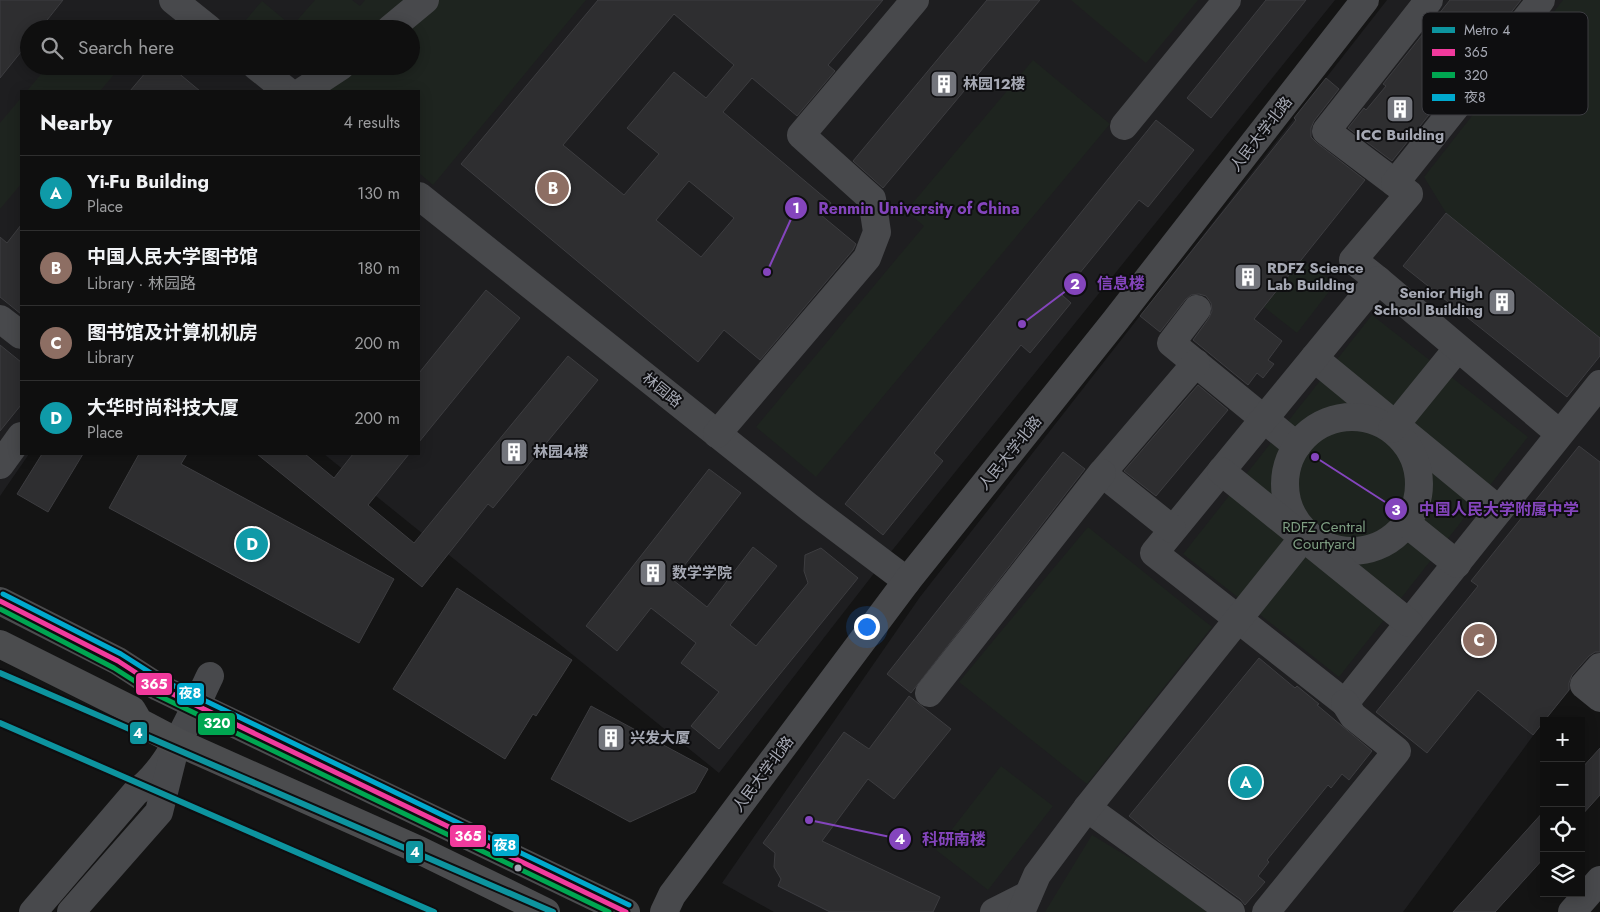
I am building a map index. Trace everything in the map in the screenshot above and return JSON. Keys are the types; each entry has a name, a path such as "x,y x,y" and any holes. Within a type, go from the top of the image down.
{"main road":[{"path":"0,601 118,661 158,687 196,706 626,912"},
{"path":"0,644 132,710 139,722 177,742 419,850 546,912"}],"street":[{"path":"173,0 198,20"},
{"path":"401,20 424,0"},
{"path":"717,434 867,258 877,232 872,199 801,135 915,0"},
{"path":"1124,126 1228,0"},
{"name":"人民大学北路","path":"664,912 672,895 907,581 1115,321 1365,0"},
{"path":"1429,0 1326,131 1409,194 1353,260 1560,434"},
{"path":"1530,12 1540,0"},
{"path":"268,75 287,90 321,75"},
{"path":"1395,183 1449,115"},
{"name":"林园路","path":"420,197 816,513 907,581"},
{"path":"1266,912 1397,751 1352,716 1345,703 1154,552 1378,280"},
{"path":"1197,308 1171,343 1297,446"},
{"path":"0,319 20,334"},
{"path":"1394,427 1457,349"},
{"path":"1314,358 1394,427 1499,510"},
{"path":"929,694 1102,473 1196,363"},
{"path":"1345,703 1560,434 1600,387"},
{"path":"1340,417 1366,418 1394,427 1409,447 1419,471 1418,498 1406,524 1390,540 1378,546 1353,551 1328,547 1305,536 1292,514 1286,491 1287,468 1297,446 1316,428 1340,417"},
{"path":"0,465 20,437"},
{"path":"1221,471 1305,536 1409,623"},
{"path":"1102,473 1172,529"},
{"path":"1406,524 1457,564"},
{"path":"994,912 1024,903 1037,875 1087,808 1305,536"},
{"path":"1600,667 1584,685 1600,698"},
{"path":"33,912 136,792 144,787 158,771 177,742 210,676"},
{"path":"71,912 159,812 177,742"},
{"path":"1087,808 1232,912"},
{"path":"1572,912 1600,880"}],"shaded area":[{"path":"0,0 1335,0 882,563 719,773 325,455 420,455 420,90 20,90 20,455 28,455 0,496"},
{"path":"1387,0 1600,0 1600,654 1547,717 1540,717 1540,726 1403,912 774,912 722,883 920,597"}],"green space":[{"path":"315,0 352,0 360,6 365,0 412,0 390,20 297,20"},
{"path":"437,0 586,0 433,185 420,174 420,90 321,90 340,75 420,75 419,20"},
{"path":"1071,0 1198,0 1146,63"},
{"path":"1563,0 1600,0 1600,338 1446,213 1424,177 1473,115 1588,115 1588,12 1554,12"},
{"path":"262,1 285,20 246,20"},
{"path":"1033,60 1110,124 816,477 756,427 924,226 906,211"},
{"path":"40,75 113,75 101,90 28,90"},
{"path":"20,99 20,185 0,209 0,123"},
{"path":"1302,259 1335,284 1297,333 1264,307"},
{"name":"RDFZ Central Courtyard","path":"1372,315 1528,437 1339,677 1183,554"},
{"path":"1088,527 1212,627 1087,784 959,682"},
{"path":"1001,766 1053,806 988,890 936,850"},
{"path":"1092,835 1219,912 1045,912"}],"building":[{"path":"0,0 63,0 47,20 20,20 20,53 0,78"},
{"path":"598,0 883,0 828,65 835,71 797,116 752,78 723,112 831,203 821,215 856,244 853,250 760,360 724,330 698,362 461,164","holes":["674,14 734,65 706,98 674,72 627,128 659,154 624,195 563,145","689,181 734,218 701,257 656,220"]},
{"name":"林园12楼","path":"987,0 1040,0 883,188 853,161"},
{"path":"1266,0 1306,0 1211,118 1187,98"},
{"path":"1450,0 1521,0 1511,12 1440,12"},
{"path":"1422,35 1422,115 1429,115 1392,161 1348,128 1364,108 1366,110 1386,86 1383,84"},
{"path":"143,75 181,75 199,90 131,90"},
{"name":"RDFZ Science Lab Building","path":"1326,78 1339,89 1314,121 1311,128 1311,137 1365,180 1254,319 1282,341 1268,360 1274,364 1263,378 1257,373 1248,385 1193,340 1212,311 1211,303 1206,296 1199,294 1191,295 1160,332 1140,316 1296,120 1294,118"},
{"path":"1156,120 1194,150 1148,207 1139,200 1062,295 1071,303 1030,353 1021,345 934,453 943,461 883,535 845,504"},
{"name":"Senior High School Building","path":"1446,213 1600,338 1600,356 1567,397 1403,266"},
{"path":"20,226 20,313 0,297 0,237 7,243"},
{"path":"486,290 520,318 420,441 420,372"},
{"path":"0,345 20,361 20,406 0,431"},
{"path":"568,356 598,380 493,508 488,504 422,587 258,455 306,455 334,478 352,455 408,455 368,505 414,543"},
{"path":"1198,385 1228,410 1156,496 1124,471"},
{"path":"1579,446 1600,462 1600,652 1595,652 1589,656 1572,675 1569,690 1547,717 1540,717 1540,726 1533,735 1478,690 1427,753 1376,712 1478,586 1471,581"},
{"path":"1063,452 1085,469 911,693 887,674"},
{"path":"41,455 82,455 48,512 17,494"},
{"path":"138,455 186,455 181,464 394,579 359,643 109,508"},
{"path":"709,469 741,493 673,580 707,607 753,547 777,566 730,625 756,646 808,583 804,571 805,555 821,548 858,578 719,749 691,726 719,692 681,663 696,643 651,608 617,651 586,626"},
{"path":"457,588 572,660 536,716 533,714 505,759 393,689"},
{"path":"1259,658 1295,688 1297,686 1319,704 1317,705 1372,751 1349,780 1342,774 1331,788 1328,785 1267,860 1269,862 1258,876 1265,882 1245,905 1240,899 1159,841 1129,816"},
{"path":"909,696 951,729 894,799 868,779 822,841 940,897 933,912 830,912 778,886 781,879 774,867 775,853 763,843 844,732 869,749"},
{"name":"兴发大厦","path":"591,706 708,769 695,792 630,822 551,779"},
{"path":"1600,748 1600,795 1585,812 1585,807 1585,765"},
{"path":"1540,815 1540,862 1495,912 1453,912"}],"metro line":[{"name":"4","path":"0,673 553,912"},
{"name":"4","path":"0,723 434,912"}],"transit line":[{"name":"夜8","path":"3,594 121,654 162,680 629,905"},
{"name":"365","path":"0,601 118,661 158,687 626,912"},
{"name":"320","path":"0,609 114,668 155,694 609,912"}],"place":[{"name":"林园12楼","path":"944,84"},
{"name":"ICC Building","path":"1400,109"},
{"name":"中国人民大学图书馆","path":"553,188"},
{"name":"Renmin University of China","path":"767,272"},
{"name":"RDFZ Science Lab Building","path":"1248,277"},
{"name":"Senior High School Building","path":"1502,302"},
{"name":"信息楼","path":"1022,324"},
{"name":"林园4楼","path":"514,452"},
{"name":"中国人民大学附属中学","path":"1315,457"},
{"name":"大华时尚科技大厦","path":"252,544"},
{"name":"数学学院","path":"653,573"},
{"name":"图书馆及计算机机房","path":"1479,640"},
{"name":"兴发大厦","path":"611,738"},
{"name":"Yi-Fu Building","path":"1246,782"},
{"name":"科研南楼","path":"809,820"}]}
